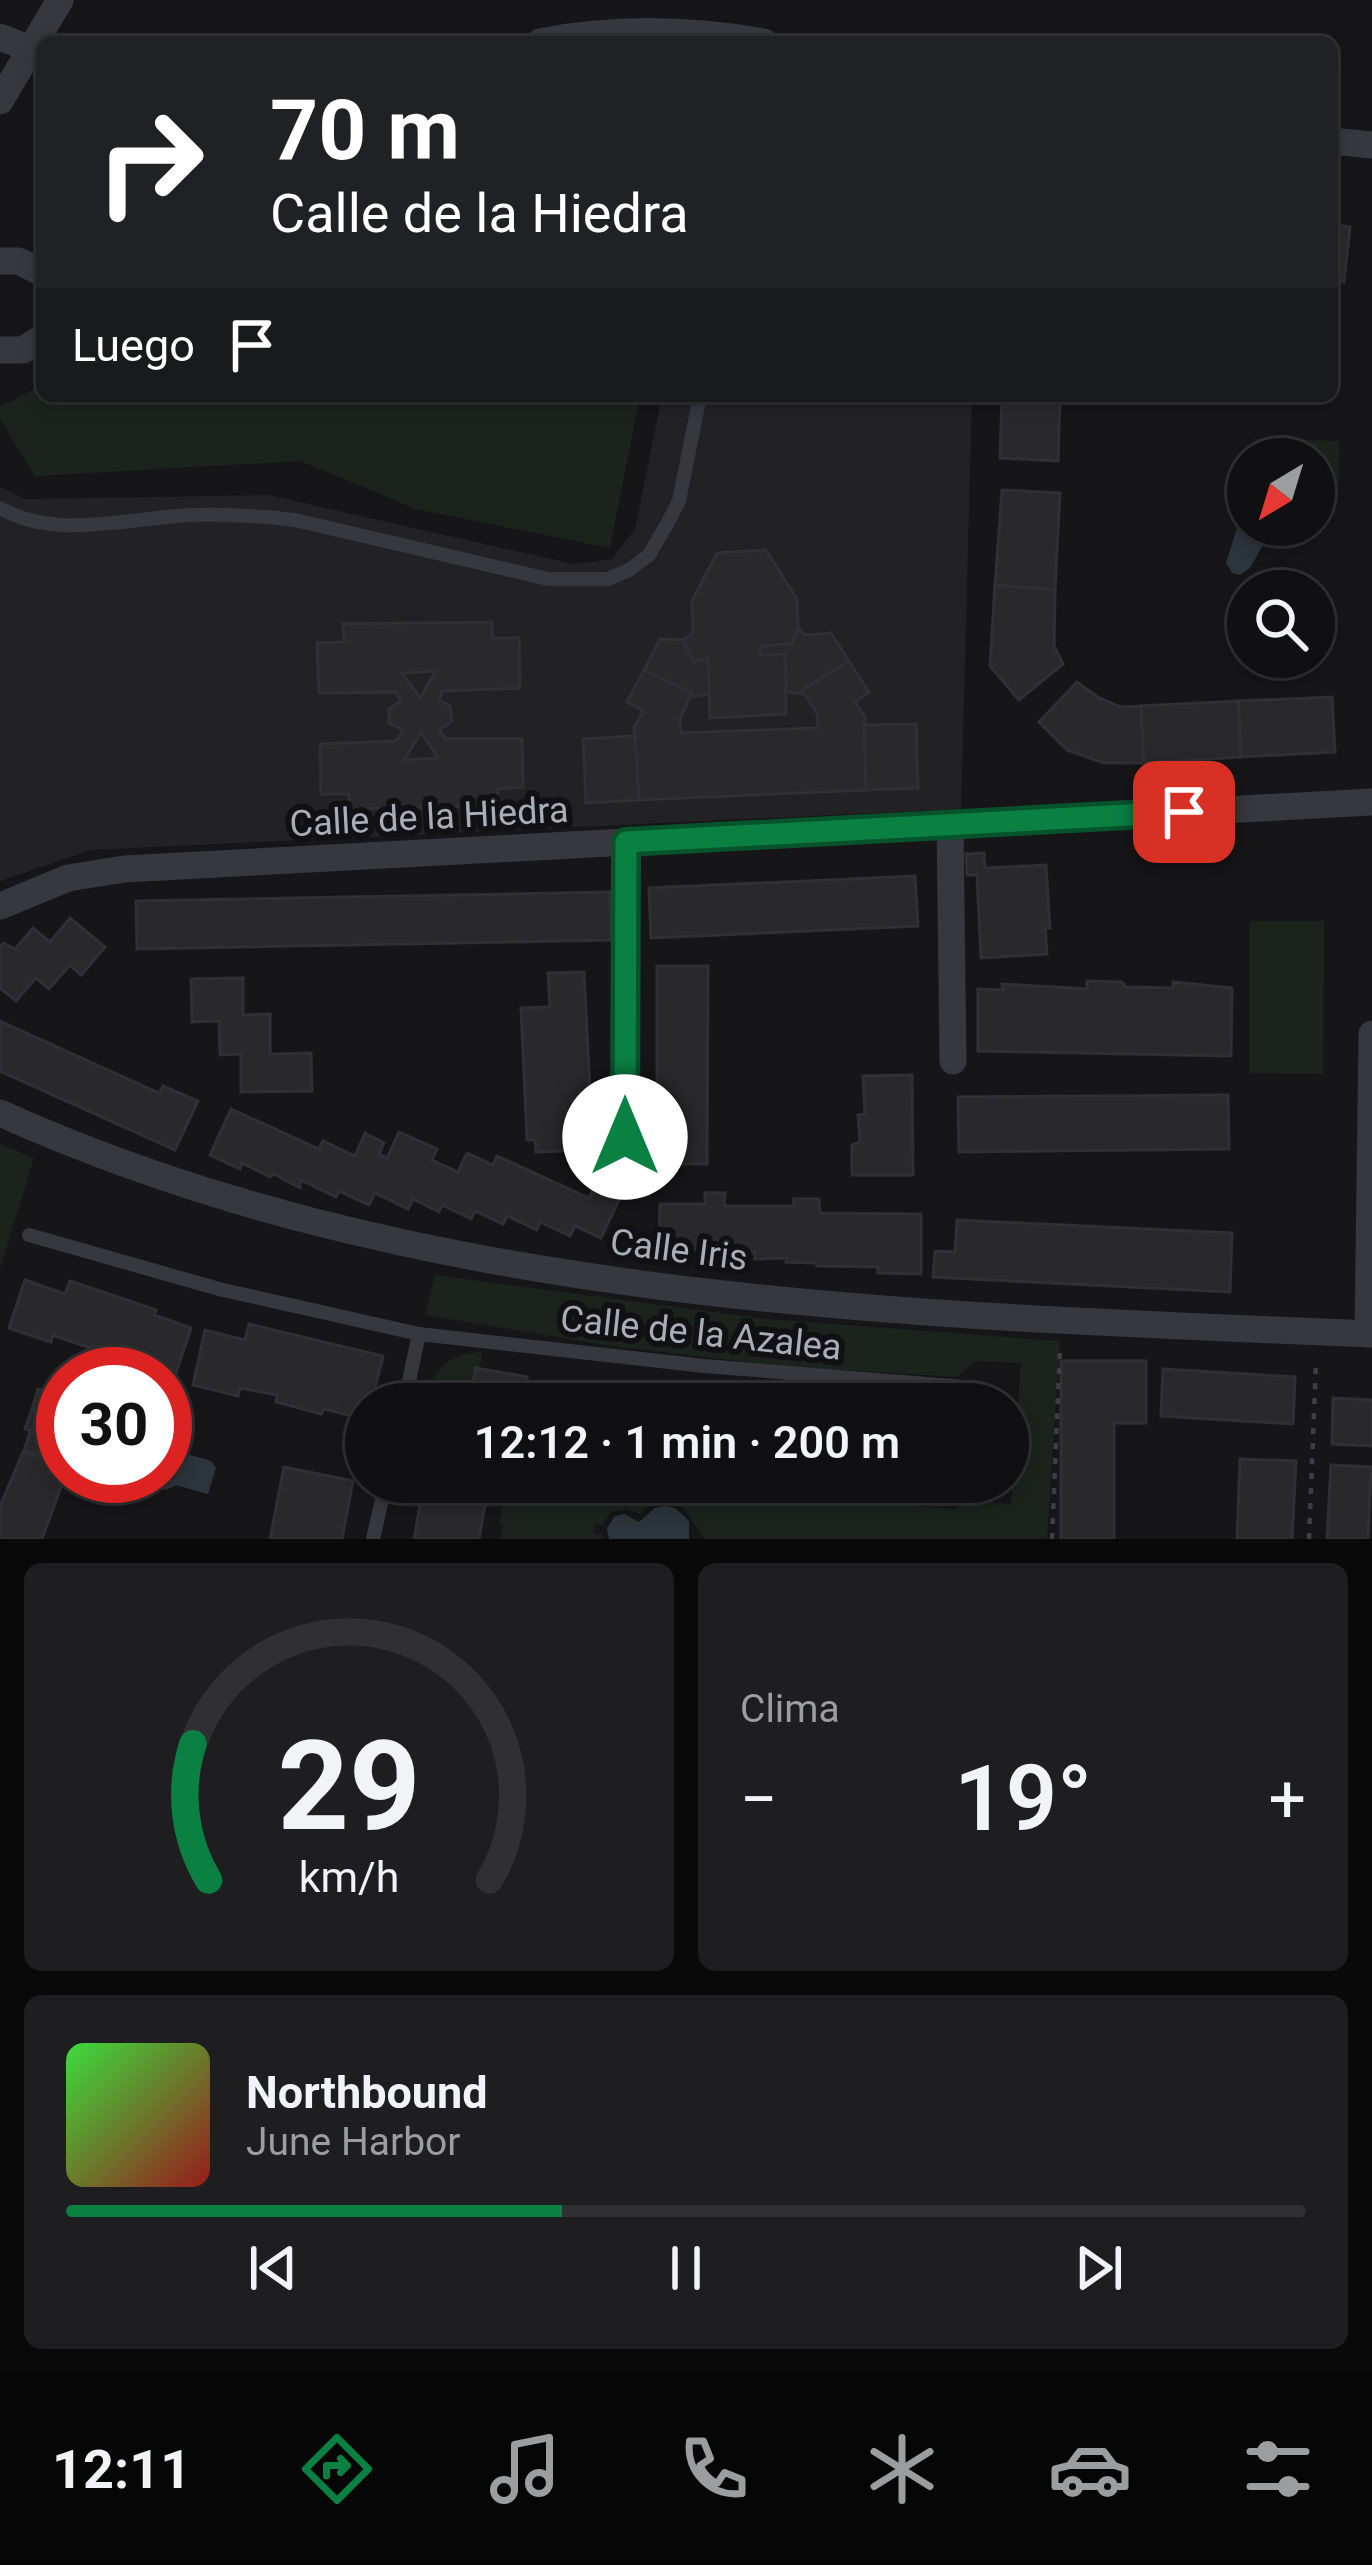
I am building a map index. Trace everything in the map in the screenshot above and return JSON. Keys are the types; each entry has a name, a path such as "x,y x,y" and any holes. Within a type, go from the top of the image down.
{"street":[{"path":"39,36 60,0"},
{"path":"570,36 660,29 716,36"},
{"path":"0,37 31,49"},
{"path":"0,101 36,41"},
{"path":"1338,142 1372,145"},
{"path":"5,354 36,341"},
{"name":"Calle de la Hiedra","path":"0,906 68,878 124,869 1372,802"},
{"path":"950,825 953,1061"},
{"path":"625,1137 626,842"},
{"path":"1370,1334 1372,1034"},
{"name":"Calle Iris","path":"0,1113 107,1160 311,1223 634,1283 1062,1320 1370,1334"}],"lane":[{"path":"0,508 36,522 77,524 192,515 296,520 548,579 608,579 649,554 667,524 679,500 699,402"},
{"name":"Calle de la Azalea","path":"29,1235 219,1289 419,1334 704,1366 915,1383"},
{"path":"408,1383 419,1334"},
{"path":"373,1539 381,1503"}],"path":[{"path":"1052,1539 1062,1320"},
{"path":"1309,1539 1318,1332"}],"shaded area":[{"path":"36,388 36,402 639,402 610,548 416,509 301,461 35,476 0,419 0,407"},
{"path":"661,402 972,402 961,809 91,850 0,881 0,487 25,499 268,495 573,564 612,559 635,529"},
{"path":"1335,441 1339,441 1339,483 1335,483"},
{"path":"1231,546 1262,546 1247,570 1230,570 1226,563"},
{"path":"1250,921 1324,921 1323,1074 1250,1073"},
{"path":"0,1144 34,1158 0,1269"},
{"path":"435,1275 766,1319 1060,1341 1047,1539 705,1539 678,1503 874,1503 956,1509 964,1503 1029,1503 1029,1383 1020,1383 1021,1363 974,1361 958,1377 782,1366 612,1346 425,1315"},
{"path":"482,1352 477,1383 431,1383 442,1366 459,1356"},
{"path":"192,1455 211,1461 216,1468 208,1494 192,1490"},
{"path":"503,1503 653,1503 640,1514 626,1509 611,1512 602,1525 594,1525 594,1534 603,1539 500,1539 503,1525 499,1524"},
{"path":"666,1506 689,1521 689,1539 609,1539 607,1528 615,1516 624,1514 639,1522 655,1508"}],"building":[{"path":"1338,225 1350,227 1344,282 1338,282"},
{"path":"1002,402 1060,402 1058,461 1000,458"},
{"path":"1002,490 1060,493 1055,590 995,585"},
{"path":"766,550 797,599 798,628 792,644 761,646 760,655 785,654 786,714 710,718 708,658 694,662 683,640 693,633 692,601 717,553"},
{"path":"995,585 1055,590 1054,646 1063,664 1019,700 990,666"},
{"path":"492,622 492,638 519,638 520,688 443,691 439,700 450,706 452,721 439,730 446,739 522,739 523,787 498,789 497,806 349,809 349,794 321,794 320,744 396,741 403,730 389,723 389,709 401,701 396,692 319,693 317,643 344,642 343,624","holes":["436,671 420,698 402,673","421,732 438,758 404,760"]},
{"path":"798,628 805,635 831,633 849,661 802,690 804,694 787,692 785,654 760,655 761,646 792,644"},
{"path":"660,639 683,640 694,662 708,658 709,694 691,697 692,693 644,670"},
{"path":"849,661 869,692 855,702 865,717 866,790 639,800 634,728 643,711 627,702 644,670 692,693 680,718 681,733 818,728 817,713 802,690"},
{"path":"1077,682 1120,707 1141,706 1144,763 1104,763 1067,750 1039,722"},
{"path":"1332,697 1335,752 1241,757 1238,701"},
{"path":"1238,701 1241,757 1144,763 1141,706"},
{"path":"916,724 918,788 866,790 864,725"},
{"path":"635,736 639,800 586,803 583,739"},
{"path":"984,853 985,868 1046,865 1047,954 981,958 977,875 967,875 966,854"},
{"path":"915,876 918,926 651,938 649,888"},
{"path":"610,892 611,940 137,949 136,901"},
{"path":"70,918 105,947 81,975 70,965 49,989 36,978 16,1001 0,988 0,947 3,943 15,949 33,928 50,942"},
{"path":"657,966 708,966 707,1164 657,1164"},
{"path":"584,972 593,1150 536,1152 535,1140 527,1140 521,1008 550,1007 548,973"},
{"path":"243,978 243,1015 270,1014 270,1054 311,1053 312,1091 241,1092 241,1054 220,1055 219,1021 192,1022 191,979"},
{"path":"1087,981 1122,982 1126,987 1173,988 1173,982 1232,988 1231,1056 978,1051 978,989 1003,990 1002,984 1087,989"},
{"path":"0,1021 159,1093 163,1086 198,1101 175,1150 0,1071"},
{"path":"912,1075 913,1175 852,1175 852,1145 860,1142 858,1115 865,1114 863,1076"},
{"path":"1228,1095 1229,1149 959,1152 958,1097"},
{"path":"231,1109 319,1149 323,1141 355,1156 365,1133 384,1143 379,1154 387,1158 399,1132 437,1149 432,1160 458,1172 467,1153 493,1165 497,1156 589,1198 599,1176 625,1187 601,1238 575,1226 570,1236 540,1222 537,1230 507,1216 503,1224 475,1211 471,1219 442,1205 439,1212 413,1199 408,1209 375,1193 369,1205 339,1191 336,1197 301,1180 300,1188 274,1174 270,1177 242,1163 240,1169 210,1155"},
{"path":"705,1193 725,1193 724,1206 794,1206 794,1199 819,1199 820,1213 921,1214 921,1274 878,1273 878,1267 817,1266 786,1262 787,1258 755,1259 755,1253 659,1248 660,1204 705,1204"},
{"path":"957,1220 1232,1233 1230,1292 933,1277 935,1251 955,1252"},
{"path":"25,1280 65,1294 70,1281 156,1310 154,1315 191,1328 185,1347 88,1347 53,1335 51,1342 9,1328"},
{"path":"249,1324 383,1356 376,1383 345,1383 345,1414 324,1409 321,1414 276,1402 277,1395 240,1388 238,1396 193,1385 205,1330 245,1340"},
{"path":"1061,1361 1146,1361 1146,1423 1114,1423 1114,1539 1061,1539"},
{"path":"476,1368 527,1377 527,1383 473,1383"},
{"path":"1163,1369 1295,1377 1293,1424 1161,1416"},
{"path":"1333,1398 1372,1400 1372,1446 1332,1444"},
{"path":"32,1409 36,1410 36,1432 25,1429"},
{"path":"30,1431 36,1433 36,1455 24,1451"},
{"path":"23,1452 36,1456 36,1503 55,1503 42,1539 0,1539 0,1506"},
{"path":"1240,1459 1296,1461 1292,1539 1237,1539"},
{"path":"1331,1465 1371,1467 1368,1539 1327,1539"},
{"path":"284,1467 345,1479 345,1503 349,1503 342,1539 270,1539"},
{"path":"420,1503 485,1503 479,1539 414,1539"}],"route":[{"path":"625,1137 626,842 1184,812"}]}
